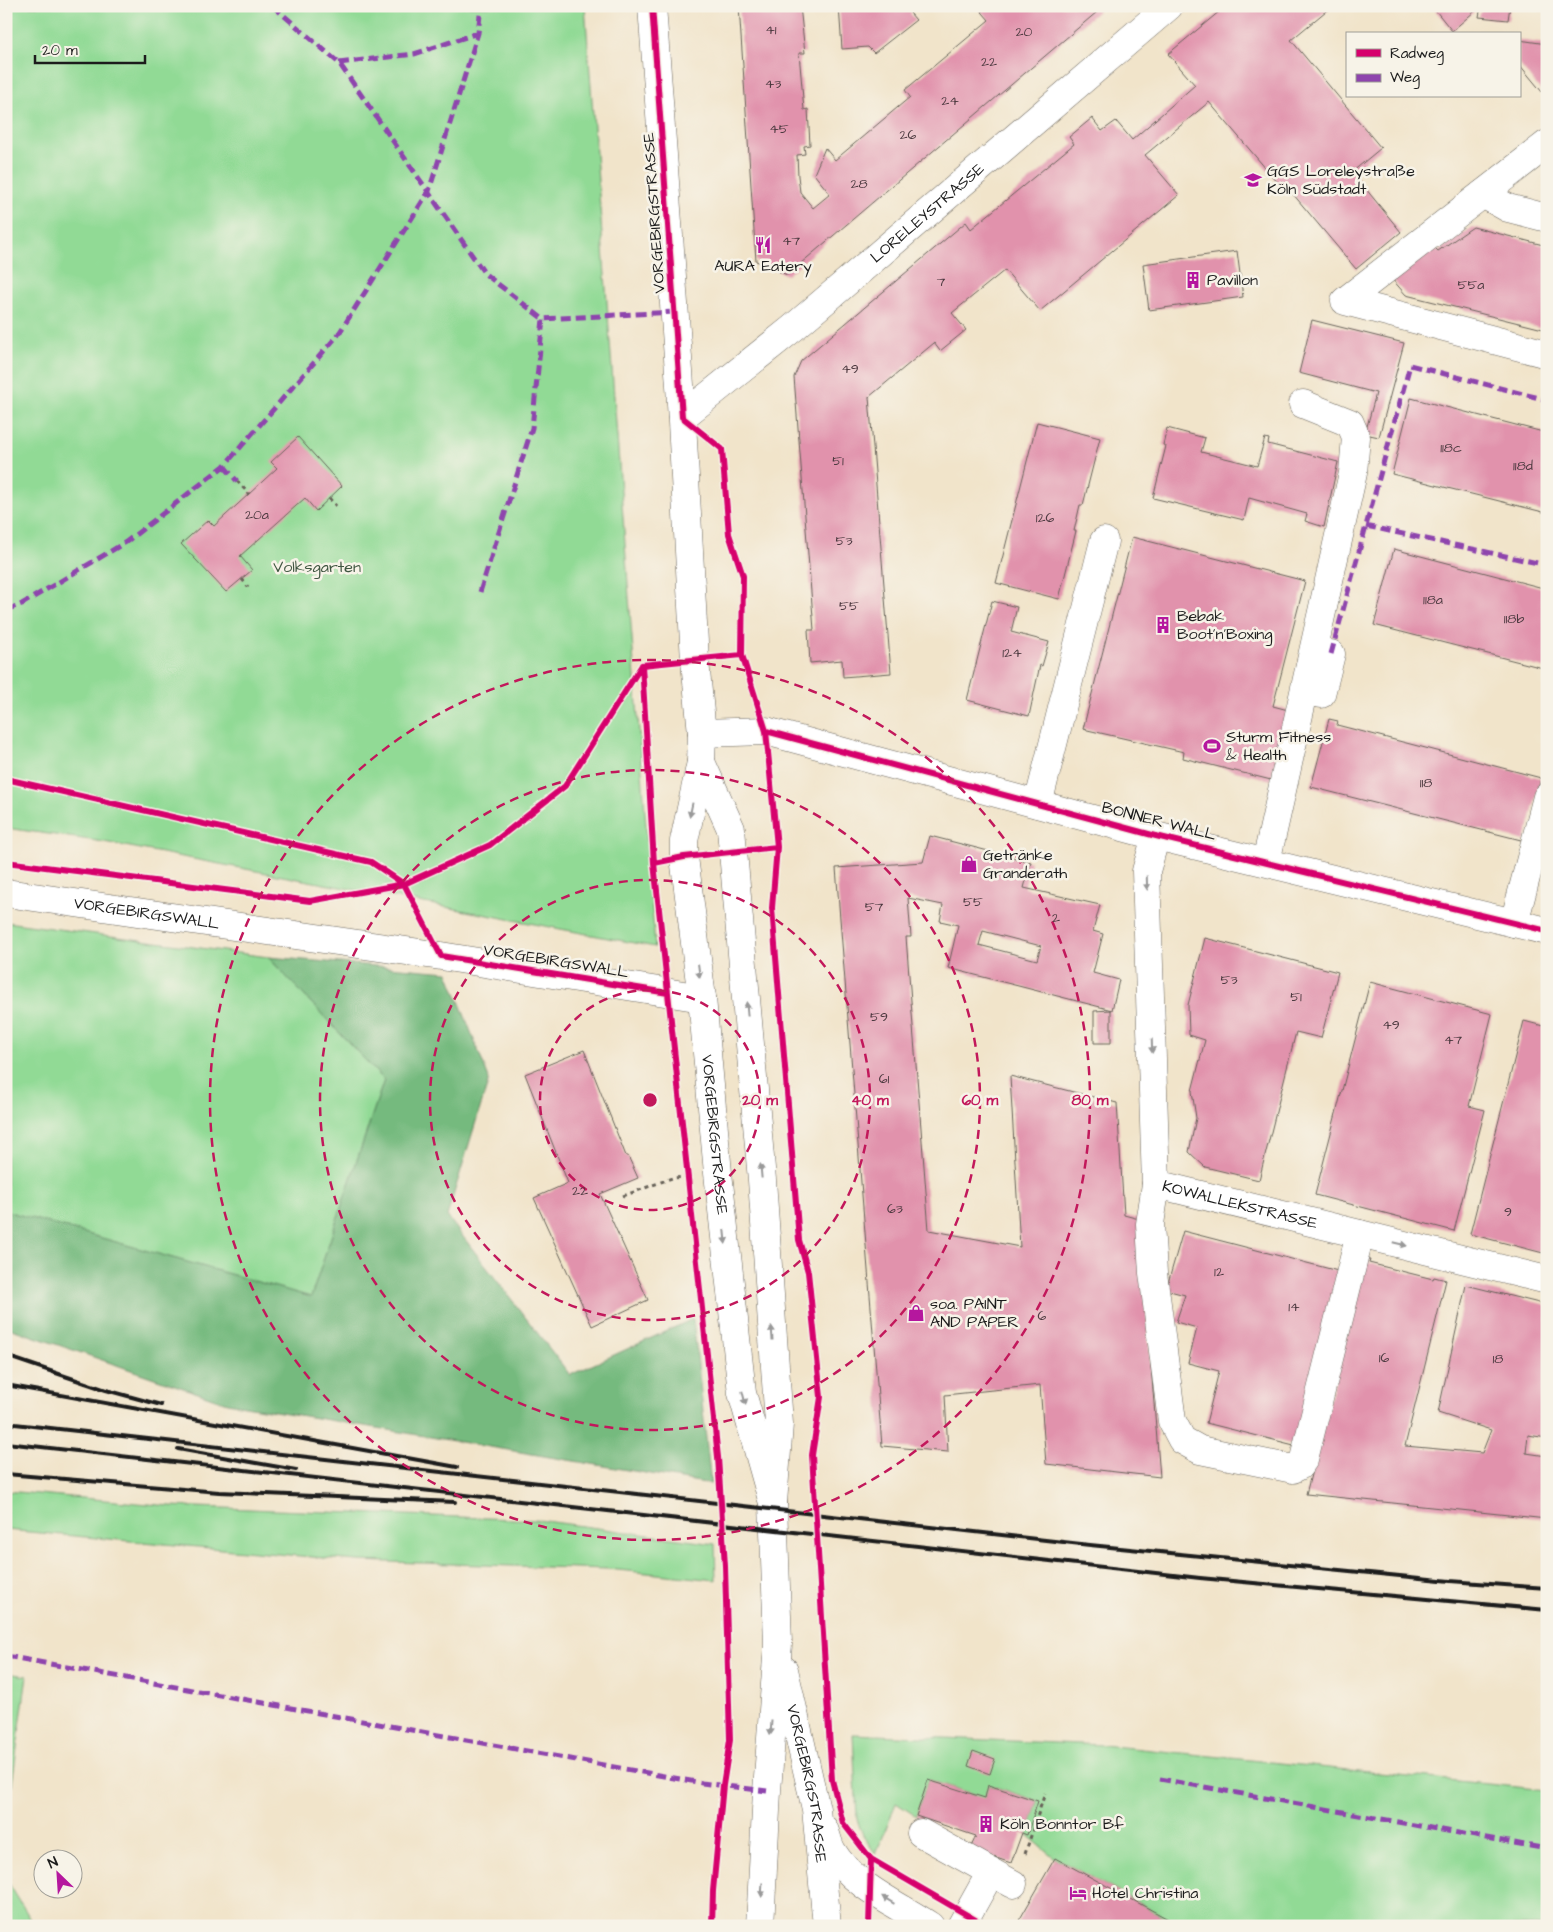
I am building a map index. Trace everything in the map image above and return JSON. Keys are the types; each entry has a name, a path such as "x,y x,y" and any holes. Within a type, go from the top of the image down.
{"main road":[{"name":"VORGEBIRGSTRASSE","path":"652,6 682,417 695,661 702,733 701,762 684,841 684,857 702,998 718,1173 742,1393 773,1504"},
{"name":"LORELEYSTRASSE","path":"682,417 793,328 1169,6"},
{"path":"1547,144 1345,301 1547,354"},
{"path":"1483,194 1508,208 1547,218"},
{"path":"1270,864 1353,473 1356,437 1350,423 1303,404"},
{"path":"1038,804 1104,541"},
{"path":"1270,864 1293,808 1331,654"},
{"name":"BONNER WALL","path":"702,733 766,731 1156,836 1547,931"},
{"name":"VORGEBIRGSTRASSE","path":"701,762 731,829 762,1180 779,1424 773,1504 778,1644 767,1791 760,1926"},
{"path":"1514,923 1547,797"},
{"name":"KOWALLEKSTRASSE","path":"1156,836 1146,871 1156,1184 1547,1280"},
{"name":"VORGEBIRGSWALL","path":"6,893 431,955 702,998"},
{"path":"1156,1184 1150,1224 1153,1273 1172,1421 1182,1440 1200,1450 1293,1469 1299,1466 1304,1459 1360,1234"},
{"name":"VORGEBIRGSTRASSE","path":"778,1644 816,1809 827,1926"},
{"path":"816,1809 832,1850 850,1873 869,1888 930,1926"},
{"path":"921,1833 1002,1878 961,1926"}],"path":[{"path":"237,481 249,494"},
{"path":"329,498 336,506"},
{"path":"242,579 248,587"},
{"path":"623,1196 672,1178"},
{"path":"1026,1850 1045,1793"}],"green space":[{"name":"Volksgarten","path":"6,6 585,6 655,947 104,842 6,828"},
{"path":"6,922 268,957 384,1080 311,1297 6,1211"},
{"path":"268,957 448,972 489,1079 447,1216 570,1375 693,1319 711,1484 227,1403 6,1327 6,1211 311,1297 384,1080"},
{"path":"6,1491 170,1506 538,1520 715,1544 716,1580 608,1569 357,1561 6,1530"},
{"path":"6,1673 27,1676 6,1827"},
{"path":"853,1734 1102,1745 1547,1790 1547,1926 1181,1926 1055,1858 1027,1835 1038,1801 989,1785 985,1798 928,1780 916,1816 896,1803 876,1854 863,1836 857,1819"},
{"path":"6,1879 35,1926 6,1926"}],"building":[{"path":"739,6 800,6 805,53 799,53 804,110 808,109 810,145 804,146 805,154 797,155 798,176 800,192 813,208 830,194 814,174 825,148 835,160 910,97 905,90 989,20 977,6 1104,6 787,275 756,261"},
{"path":"839,6 918,6 910,13 916,20 874,53 868,47 842,49"},
{"path":"1226,6 1332,6 1291,40 1381,148 1352,172 1401,232 1356,269 1282,181 1279,184 1209,102 1145,155 1179,195 1040,311 1005,270 952,313 966,330 940,351 934,343 869,397 891,673 843,677 842,660 810,663 808,630 814,630 794,377 801,361 966,222 971,229 1074,144 1069,137 1092,118 1102,131 1116,121 1132,140 1195,85 1168,54"},
{"path":"1432,6 1471,6 1475,11 1452,31"},
{"path":"1481,6 1510,6 1508,20 1479,17"},
{"path":"1520,40 1547,44 1547,98 1520,65"},
{"path":"1473,227 1547,246 1547,330 1406,295 1391,278 1432,245 1438,251"},
{"name":"Pavillon","path":"1237,251 1243,297 1149,310 1143,264"},
{"path":"1312,320 1404,343 1379,437 1365,434 1376,393 1299,373"},
{"path":"1411,398 1547,433 1547,513 1392,474"},
{"path":"1037,422 1100,438 1083,505 1080,505 1074,531 1076,531 1059,599 996,583"},
{"path":"1167,428 1205,438 1201,452 1257,466 1265,438 1269,439 1268,444 1338,462 1324,527 1305,521 1307,514 1249,498 1244,520 1153,498 1166,446 1163,445"},
{"path":"298,437 342,486 316,511 305,498 240,556 252,570 226,592 181,544 208,520 214,526 249,494 277,468 271,462"},
{"path":"1132,537 1305,581 1273,706 1288,710 1271,780 1183,758 1184,752 1083,729"},
{"path":"1394,549 1547,589 1547,669 1374,625"},
{"path":"992,601 1017,607 1011,632 1049,642 1042,666 1040,665 1029,716 967,700"},
{"path":"1329,719 1338,721 1337,725 1541,778 1525,841 1311,787"},
{"path":"930,836 1031,862 1024,888 1100,905 1093,931 1103,934 1093,973 1119,980 1112,1010 948,968 958,925 940,921 943,905 908,898 911,937 906,937 929,1230 1020,1247 1010,1076 1117,1103 1124,1215 1139,1219 1160,1477 1046,1464 1040,1385 945,1395 948,1452 882,1446 836,868 923,862","holes":["983,931 1041,946 1037,960 979,945"]},
{"path":"1205,938 1338,972 1321,1038 1296,1032 1259,1180 1205,1167 1189,1152 1196,1118 1192,1091 1205,1040 1189,1035 1188,1005"},
{"path":"1370,982 1492,1014 1469,1106 1485,1110 1454,1231 1315,1195"},
{"path":"1111,1010 1111,1043 1094,1043 1094,1011"},
{"path":"1524,1021 1547,1027 1547,1254 1470,1234"},
{"path":"584,1050 626,1156 628,1156 638,1178 600,1194 648,1300 592,1326 534,1198 568,1183 525,1074"},
{"path":"1183,1231 1338,1271 1294,1445 1206,1423 1219,1371 1188,1363 1197,1328 1176,1322 1185,1295 1166,1290"},
{"path":"1366,1260 1370,1260 1369,1263 1433,1279 1434,1277 1446,1280 1405,1446 1482,1453 1491,1430 1438,1413 1466,1285 1547,1305 1547,1438 1528,1435 1526,1453 1547,1456 1547,1519 1306,1494"},
{"path":"973,1751 995,1759 990,1774 968,1766"},
{"name":"Köln Bonntor Bf","path":"928,1780 985,1798 988,1785 1038,1801 1027,1835 1022,1833 1011,1863 970,1849 976,1836 916,1816"},
{"name":"Hotel Christina","path":"1055,1858 1181,1926 1021,1926 1017,1924"}],"railway":[{"path":"6,1356 106,1390 161,1405"},
{"path":"6,1385 457,1467"},
{"path":"6,1423 1090,1545 1450,1581 1547,1588"},
{"path":"6,1443 1200,1578 1547,1610"},
{"path":"178,1449 296,1470"},
{"path":"6,1474 219,1492 455,1502"}],"marked path":[{"path":"273,6 339,63 485,274 543,319 674,312"},
{"path":"6,610 22,604 126,542 224,466 338,335 429,191 478,33 481,6"},
{"path":"339,63 414,54 478,33"},
{"path":"480,592 532,428 543,319"},
{"path":"1331,654 1410,365 1547,400"},
{"path":"224,466 237,481"},
{"path":"1366,526 1547,565"},
{"path":"6,1656 702,1783 767,1791"},
{"path":"1160,1779 1547,1849"}],"cycle path":[{"path":"652,6 682,417 722,449 729,534 743,576 742,655 766,731 777,847 772,908 799,1240 808,1272 821,1397 812,1455 832,1780 843,1823 871,1859 986,1926"},
{"path":"642,665 742,655"},
{"path":"642,665 654,863 718,1457 725,1566 730,1740 723,1785 713,1891 712,1926"},
{"path":"6,862 310,901 404,884 490,845 565,786 642,665"},
{"path":"766,731 1156,836 1547,931"},
{"path":"6,779 371,862 404,884 441,956 668,993"},
{"path":"654,863 684,857 777,847"},
{"path":"869,1926 871,1859"}],"place":[{"name":"GGS Loreleystraße Köln Südstadt","path":"1253,180"},
{"name":"AURA Eatery","path":"763,245"},
{"name":"Pavillon","path":"1193,280"},
{"name":"Bebak Boot'n'Boxing","path":"1163,625"},
{"name":"Sturm Fitness & Health","path":"1212,746"},
{"name":"Getränke Granderath","path":"969,864"},
{"name":"soa. PAINT AND PAPER","path":"916,1313"},
{"name":"Köln Bonntor Bf","path":"986,1824"},
{"name":"Hotel Christina","path":"1078,1893"}]}
